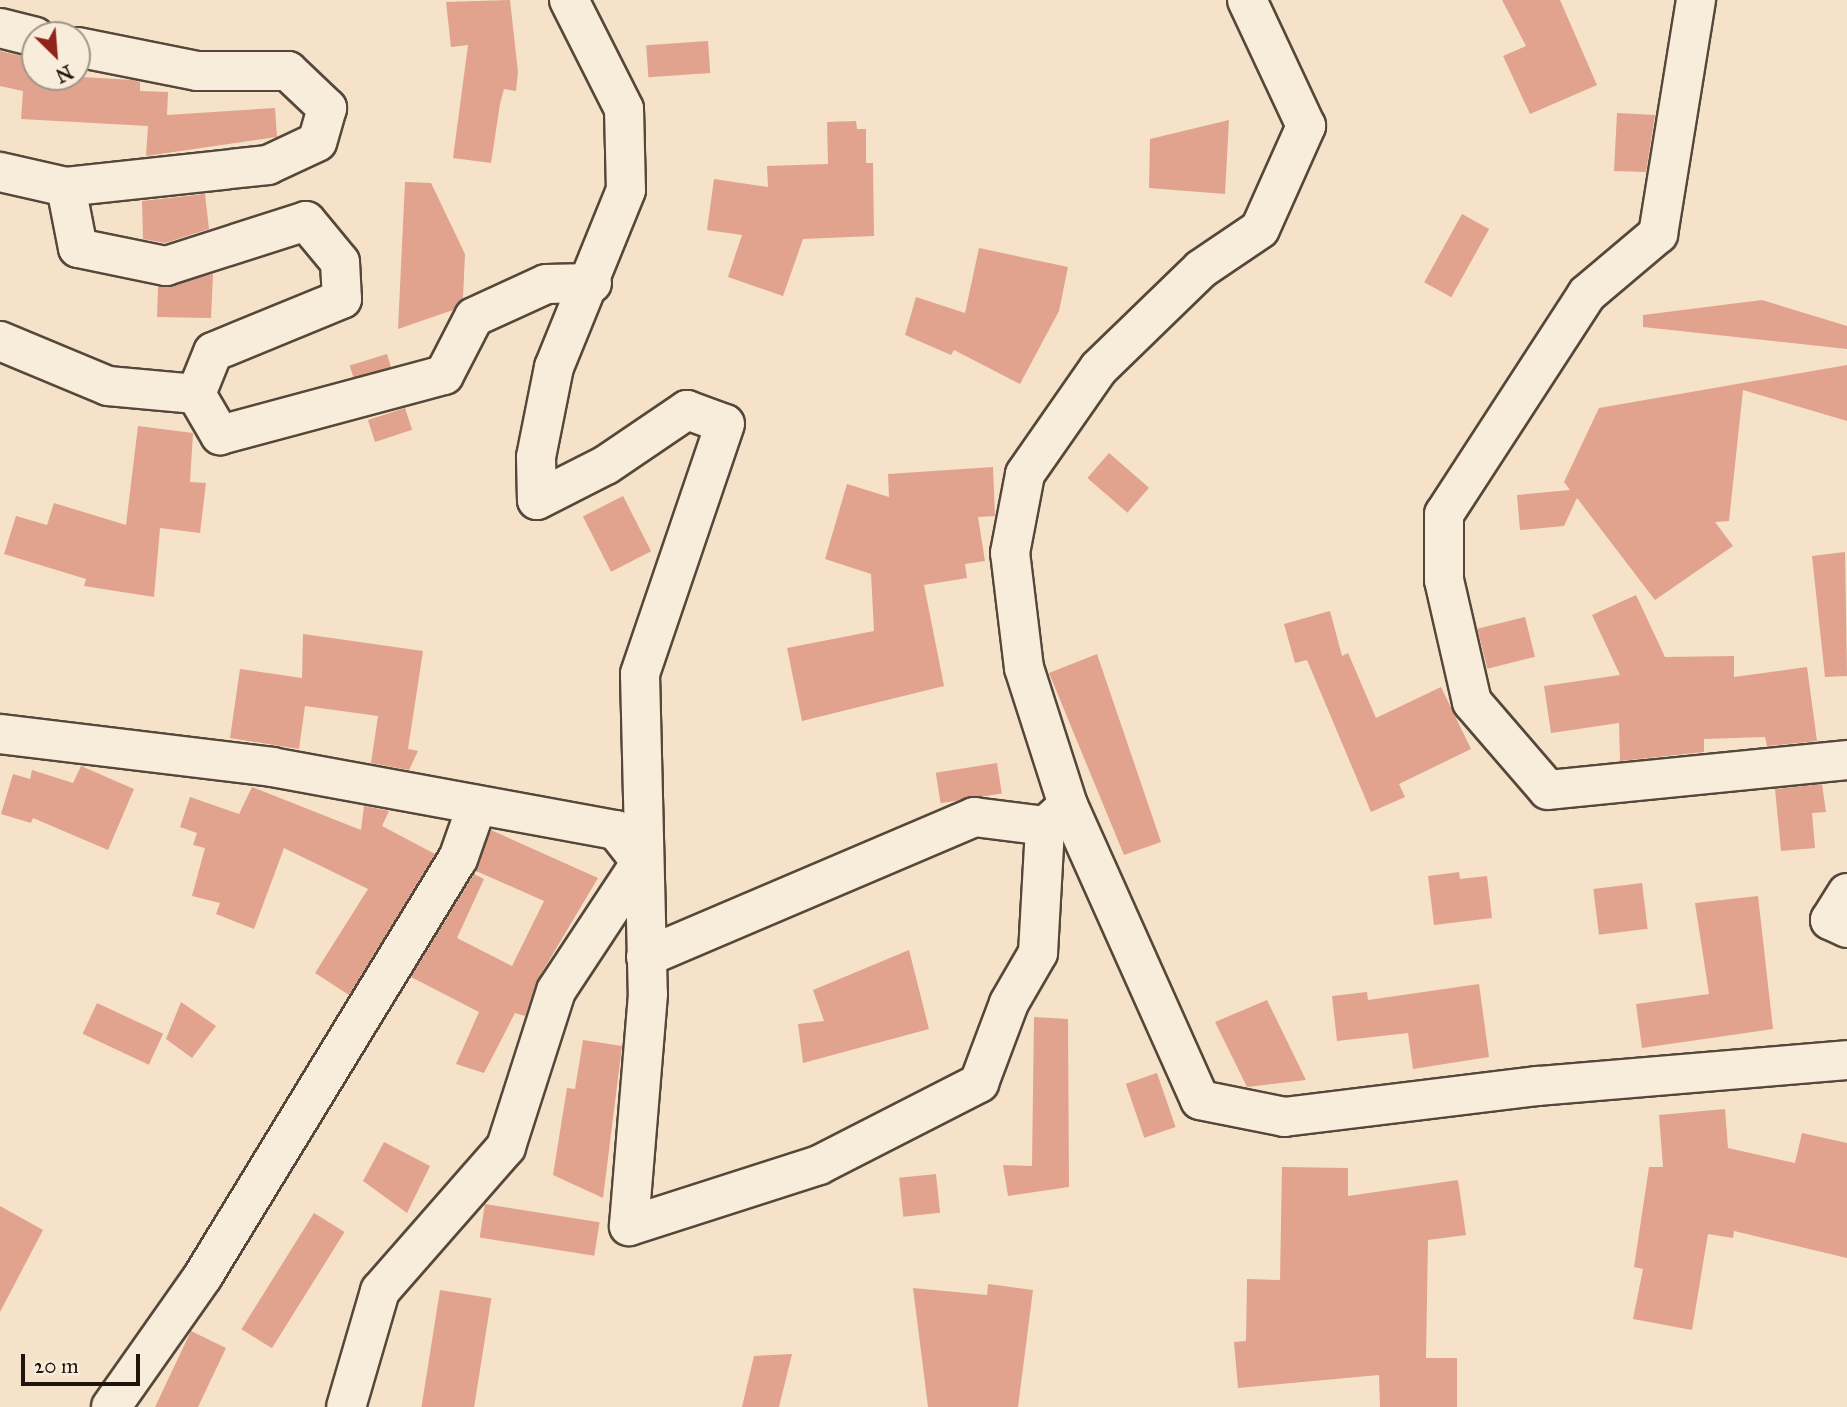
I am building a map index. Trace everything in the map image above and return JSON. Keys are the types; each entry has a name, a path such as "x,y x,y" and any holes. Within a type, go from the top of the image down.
{"street":[{"path":"569,0 624,109 626,190 592,283 554,367 536,457 537,500 606,465 687,410 725,424 640,674 646,957 629,1226 819,1165 979,1083 1009,1003 1038,953 1057,816"},
{"path":"1247,0 1306,125 1260,229 1201,269 1099,368 1025,474 1010,553 1024,668 1057,816 1200,1100 1284,1117 1538,1086 1847,1060"},
{"path":"1696,0 1658,234 1587,294 1444,514 1444,580 1472,702 1548,790 1847,760"},
{"path":"0,28 21,33"},
{"path":"0,172 66,187 268,165 317,142 327,108 288,71 197,71 91,50"},
{"path":"66,187 78,248 166,266 306,221 340,262 342,299 213,352 196,394"},
{"path":"196,394 220,435 444,375 474,317 546,284 592,283"},
{"path":"0,341 108,386 196,394"},
{"path":"0,734 272,767 616,830 642,862"},
{"path":"111,1407 203,1276 458,859 477,805"},
{"path":"646,957 974,817 1057,816"},
{"path":"346,1407 380,1291 506,1147 556,991 642,862"},
{"path":"1847,893 1830,920 1847,928"}],"building":[{"path":"510,0 518,72 516,91 504,89 491,163 453,158 468,45 451,47 446,2"},
{"path":"1502,0 1560,0 1597,85 1530,114 1503,56 1526,46"},
{"path":"708,41 710,73 648,77 646,45"},
{"path":"0,51 21,56 21,91 0,86"},
{"path":"91,78 133,80 140,82 140,91 168,92 167,115 275,108 277,137 146,156 148,126 21,119 23,91 91,91"},
{"path":"1617,113 1655,115 1646,172 1614,171"},
{"path":"1229,120 1225,194 1149,188 1150,139"},
{"path":"856,121 857,129 866,129 866,163 873,163 874,236 803,239 783,296 728,277 742,235 707,230 714,179 768,187 767,166 828,164 827,122"},
{"path":"405,182 431,183 465,254 463,298 453,310 398,329"},
{"path":"205,194 209,229 165,243 143,239 142,201"},
{"path":"1462,214 1489,229 1451,297 1424,282"},
{"path":"979,248 1068,267 1059,311 1020,384 954,350 951,355 905,335 916,297 965,313"},
{"path":"213,274 211,318 157,317 158,287"},
{"path":"1762,300 1847,326 1847,349 1643,327 1643,315"},
{"path":"387,354 391,367 354,379 350,365"},
{"path":"1847,365 1847,421 1743,390 1729,521 1715,522 1733,546 1655,600 1577,498 1564,526 1520,530 1517,495 1570,490 1564,482 1599,408"},
{"path":"405,408 412,430 375,442 368,420"},
{"path":"138,426 193,433 190,482 206,483 200,533 160,528 154,597 84,586 86,579 4,554 16,516 47,525 54,503 126,525"},
{"path":"1109,453 1149,488 1127,513 1087,478"},
{"path":"993,467 995,516 978,517 985,561 965,564 967,578 924,585 944,686 802,721 787,648 874,631 871,574 825,559 847,484 889,497 888,474"},
{"path":"623,496 651,551 611,572 583,516"},
{"path":"1845,552 1847,676 1825,677 1812,556"},
{"path":"1636,595 1665,657 1734,656 1734,677 1807,667 1817,741 1767,746 1765,737 1704,739 1704,752 1620,761 1619,723 1551,733 1544,686 1620,675 1592,615"},
{"path":"1330,611 1342,656 1348,653 1376,718 1441,687 1471,749 1399,784 1405,797 1371,812 1307,660 1295,663 1284,624"},
{"path":"1525,617 1535,657 1487,669 1477,629"},
{"path":"303,634 423,651 408,749 418,751 409,770 371,763 378,716 305,706 299,749 230,738 240,669 302,678"},
{"path":"1097,654 1161,842 1124,855 1049,673"},
{"path":"997,763 1002,794 941,803 936,773"},
{"path":"81,766 134,789 108,850 33,818 31,823 1,814 13,774 30,779 32,770 73,783"},
{"path":"1822,784 1826,812 1812,813 1815,848 1781,851 1775,789"},
{"path":"252,787 361,830 364,806 389,811 382,826 435,854 349,995 315,973 368,889 284,848 254,929 216,914 220,903 192,896 205,848 193,845 197,833 180,827 190,797 239,814"},
{"path":"491,830 598,878 538,979 525,1016 515,1013 484,1073 456,1064 479,1012 411,977 474,874 484,879 457,938 512,966 544,901 476,871"},
{"path":"1459,872 1460,879 1487,876 1492,918 1434,925 1428,876"},
{"path":"1642,883 1648,929 1599,935 1593,889"},
{"path":"1758,896 1773,1029 1642,1048 1636,1004 1709,994 1695,903"},
{"path":"909,950 929,1029 803,1063 798,1024 824,1021 813,990"},
{"path":"1479,984 1489,1057 1413,1069 1408,1033 1337,1041 1332,996 1367,992 1368,1000"},
{"path":"1267,1000 1306,1080 1247,1087 1215,1022"},
{"path":"181,1002 216,1026 192,1058 166,1039"},
{"path":"97,1003 163,1034 149,1065 83,1034"},
{"path":"1034,1017 1068,1019 1069,1187 1008,1196 1003,1165 1032,1166"},
{"path":"583,1040 622,1046 603,1198 553,1175 567,1088 575,1089"},
{"path":"1157,1073 1176,1127 1144,1138 1126,1084"},
{"path":"1725,1109 1728,1148 1795,1163 1802,1133 1847,1143 1847,1258 1734,1231 1733,1238 1708,1234 1692,1330 1633,1319 1643,1269 1634,1267 1649,1167 1663,1167 1659,1115"},
{"path":"384,1142 430,1166 407,1213 363,1181"},
{"path":"1282,1167 1348,1168 1348,1196 1458,1180 1466,1235 1428,1240 1426,1358 1457,1358 1457,1407 1380,1407 1379,1375 1238,1388 1234,1342 1246,1341 1247,1279 1280,1280"},
{"path":"936,1174 940,1213 903,1217 899,1178"},
{"path":"485,1204 600,1222 594,1256 480,1238"},
{"path":"0,1206 43,1230 0,1312"},
{"path":"314,1213 345,1232 272,1348 241,1329"},
{"path":"988,1284 1033,1290 1018,1407 928,1407 913,1288 987,1295"},
{"path":"440,1290 491,1298 474,1407 421,1407"},
{"path":"191,1331 226,1348 198,1407 155,1407"},
{"path":"792,1354 779,1407 742,1407 754,1356"}]}
